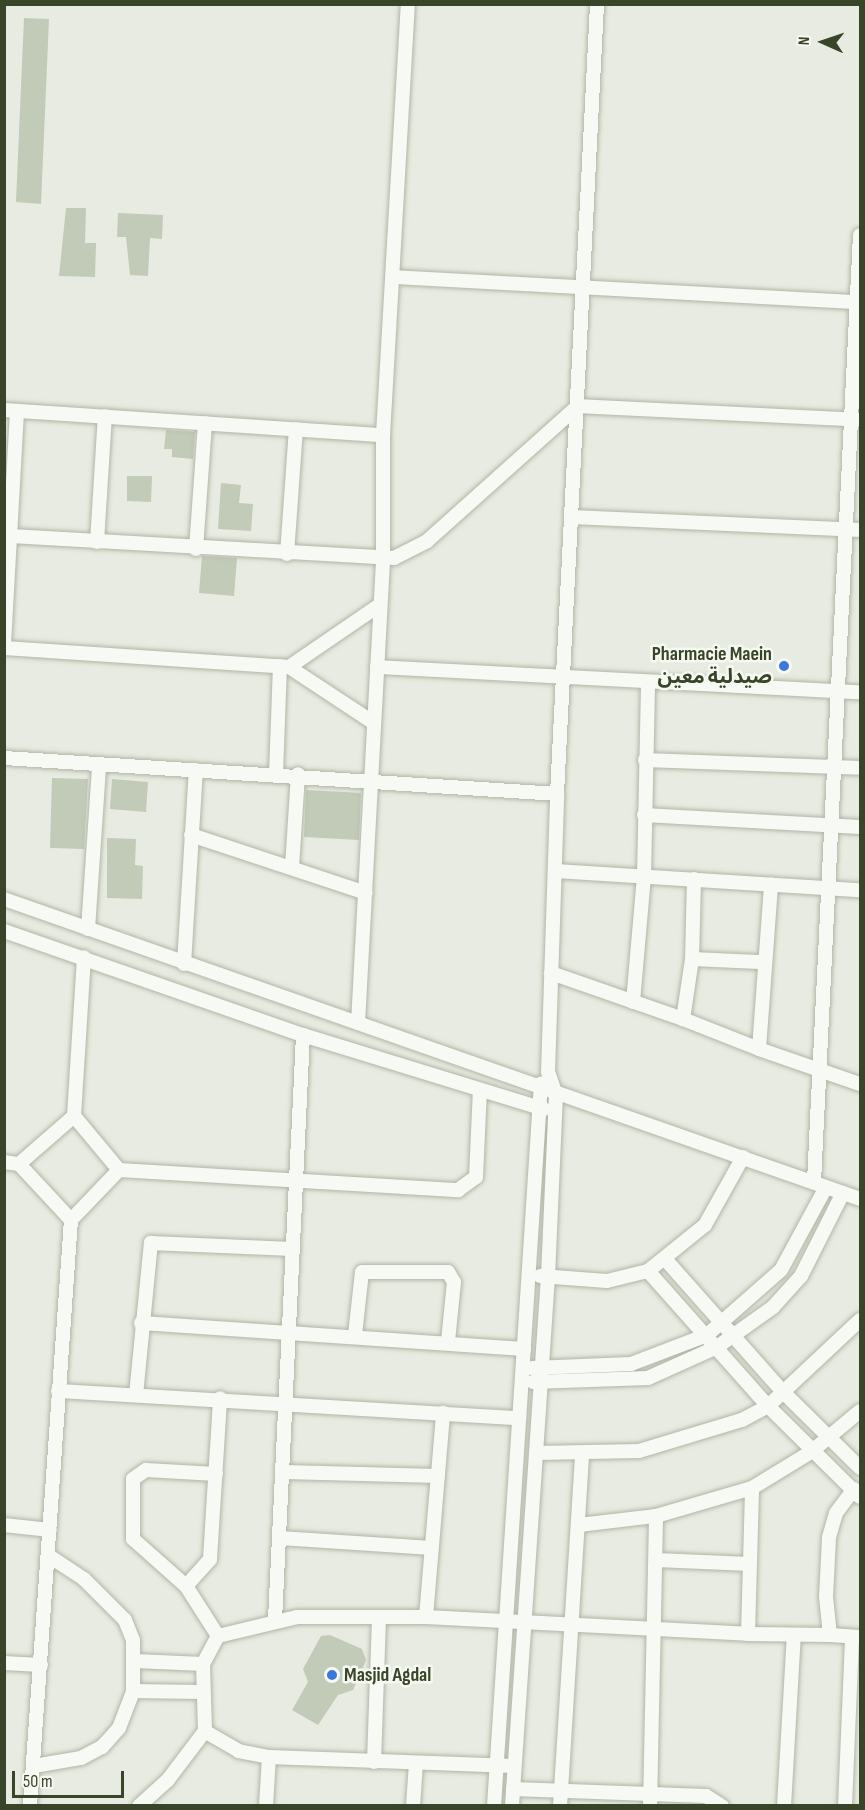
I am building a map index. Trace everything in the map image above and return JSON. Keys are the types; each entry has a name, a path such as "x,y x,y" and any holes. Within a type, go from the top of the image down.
{"street":[{"path":"358,1023 377,667 378,606 383,559 383,435 408,4"},
{"path":"512,1806 548,1278 556,1095 548,1072 557,794 573,517 597,4"},
{"path":"522,1375 541,1369 631,1364 707,1335 781,1270 820,1184 821,1068 842,692 854,529 861,235"},
{"path":"393,277 859,302"},
{"path":"11,536 383,559 412,552 578,406 857,420"},
{"path":"374,723 285,667 4,646 11,536 11,411 383,435"},
{"path":"97,542 105,416"},
{"path":"196,549 205,423"},
{"path":"287,554 296,429"},
{"path":"573,517 854,529"},
{"path":"285,667 378,606"},
{"path":"276,774 285,667"},
{"path":"377,667 861,692"},
{"path":"633,1002 644,876 648,682"},
{"path":"4,758 99,767 298,774 557,794"},
{"path":"645,760 861,768"},
{"path":"88,928 99,767"},
{"path":"184,964 196,770"},
{"path":"292,867 298,774"},
{"path":"644,815 861,827"},
{"path":"191,836 292,867 366,893"},
{"path":"555,871 861,890"},
{"path":"683,1020 692,959 694,879"},
{"path":"759,1049 762,962 771,884"},
{"path":"4,899 184,964 358,1023 538,1090 743,1157 861,1199"},
{"path":"4,931 303,1035 555,1113"},
{"path":"84,957 74,1116 119,1170 296,1181 466,1188 476,1177 480,1090"},
{"path":"692,959 762,962"},
{"path":"552,973 861,1084"},
{"path":"275,1620 288,1401 291,1249 303,1035"},
{"path":"494,1806 529,1275 538,1090 548,1072"},
{"path":"19,1164 74,1116"},
{"path":"529,1275 607,1281 648,1271 705,1225 743,1157"},
{"path":"4,1162 19,1164 71,1220"},
{"path":"30,1806 71,1220 119,1170"},
{"path":"522,1375 540,1383 648,1378 717,1347 773,1307 801,1276 843,1192"},
{"path":"136,1395 141,1323 151,1243 291,1249"},
{"path":"665,1259 784,1392 827,1437 861,1468"},
{"path":"648,1271 811,1452 857,1493 836,1513 829,1538 830,1635"},
{"path":"355,1335 362,1272 448,1272 454,1282 448,1341"},
{"path":"536,1453 582,1456 665,1446 768,1406 861,1320"},
{"path":"141,1323 288,1334 355,1335 448,1341 524,1348"},
{"path":"58,1391 288,1401 519,1418"},
{"path":"186,1586 210,1559 220,1398"},
{"path":"579,1526 656,1516 752,1488 811,1452 861,1411"},
{"path":"426,1617 443,1413"},
{"path":"560,1806 582,1456"},
{"path":"216,1474 146,1470 132,1479 133,1539 186,1586 218,1636"},
{"path":"284,1472 438,1476"},
{"path":"748,1634 752,1488"},
{"path":"650,1800 656,1632 656,1516"},
{"path":"4,1525 50,1530"},
{"path":"280,1538 432,1548"},
{"path":"34,1766 81,1758 102,1747 119,1728 133,1691 135,1662 133,1640 119,1614 84,1579 49,1556"},
{"path":"656,1560 750,1564"},
{"path":"139,1806 167,1781 205,1731 202,1692 203,1664 218,1636 275,1620 426,1617 524,1626 856,1637 845,1806"},
{"path":"374,1762 380,1619"},
{"path":"784,1806 794,1635"},
{"path":"135,1662 203,1664"},
{"path":"4,1663 41,1665"},
{"path":"133,1691 202,1692"},
{"path":"205,1731 218,1743 269,1756 514,1766"},
{"path":"266,1806 269,1756"},
{"path":"413,1806 416,1763"},
{"path":"513,1789 561,1791 650,1800 706,1796 723,1806"}],"building":[{"path":"24,18 49,19 41,204 16,202"},
{"path":"66,208 86,208 85,243 96,243 95,277 59,276"},
{"path":"118,213 163,215 162,239 150,238 148,276 130,275 126,237 117,237"},
{"path":"166,430 195,432 193,459 172,457 172,449 164,449"},
{"path":"127,476 152,476 151,502 127,501"},
{"path":"221,483 241,485 239,503 253,504 251,531 218,529"},
{"path":"202,556 237,558 234,596 199,593"},
{"path":"52,778 88,779 84,849 50,848"},
{"path":"112,779 148,782 146,812 110,809"},
{"path":"306,790 361,793 359,840 304,837"},
{"path":"107,838 136,839 135,865 143,866 142,899 107,898"},
{"name":"Masjid Agdal","path":"330,1635 362,1649 366,1660 353,1690 338,1695 318,1725 292,1710 308,1682 303,1669 321,1636"}],"place":[{"name":"Pharmacie Maein صيدلية معين","path":"784,666"},
{"name":"Masjid Agdal","path":"332,1675"}]}
